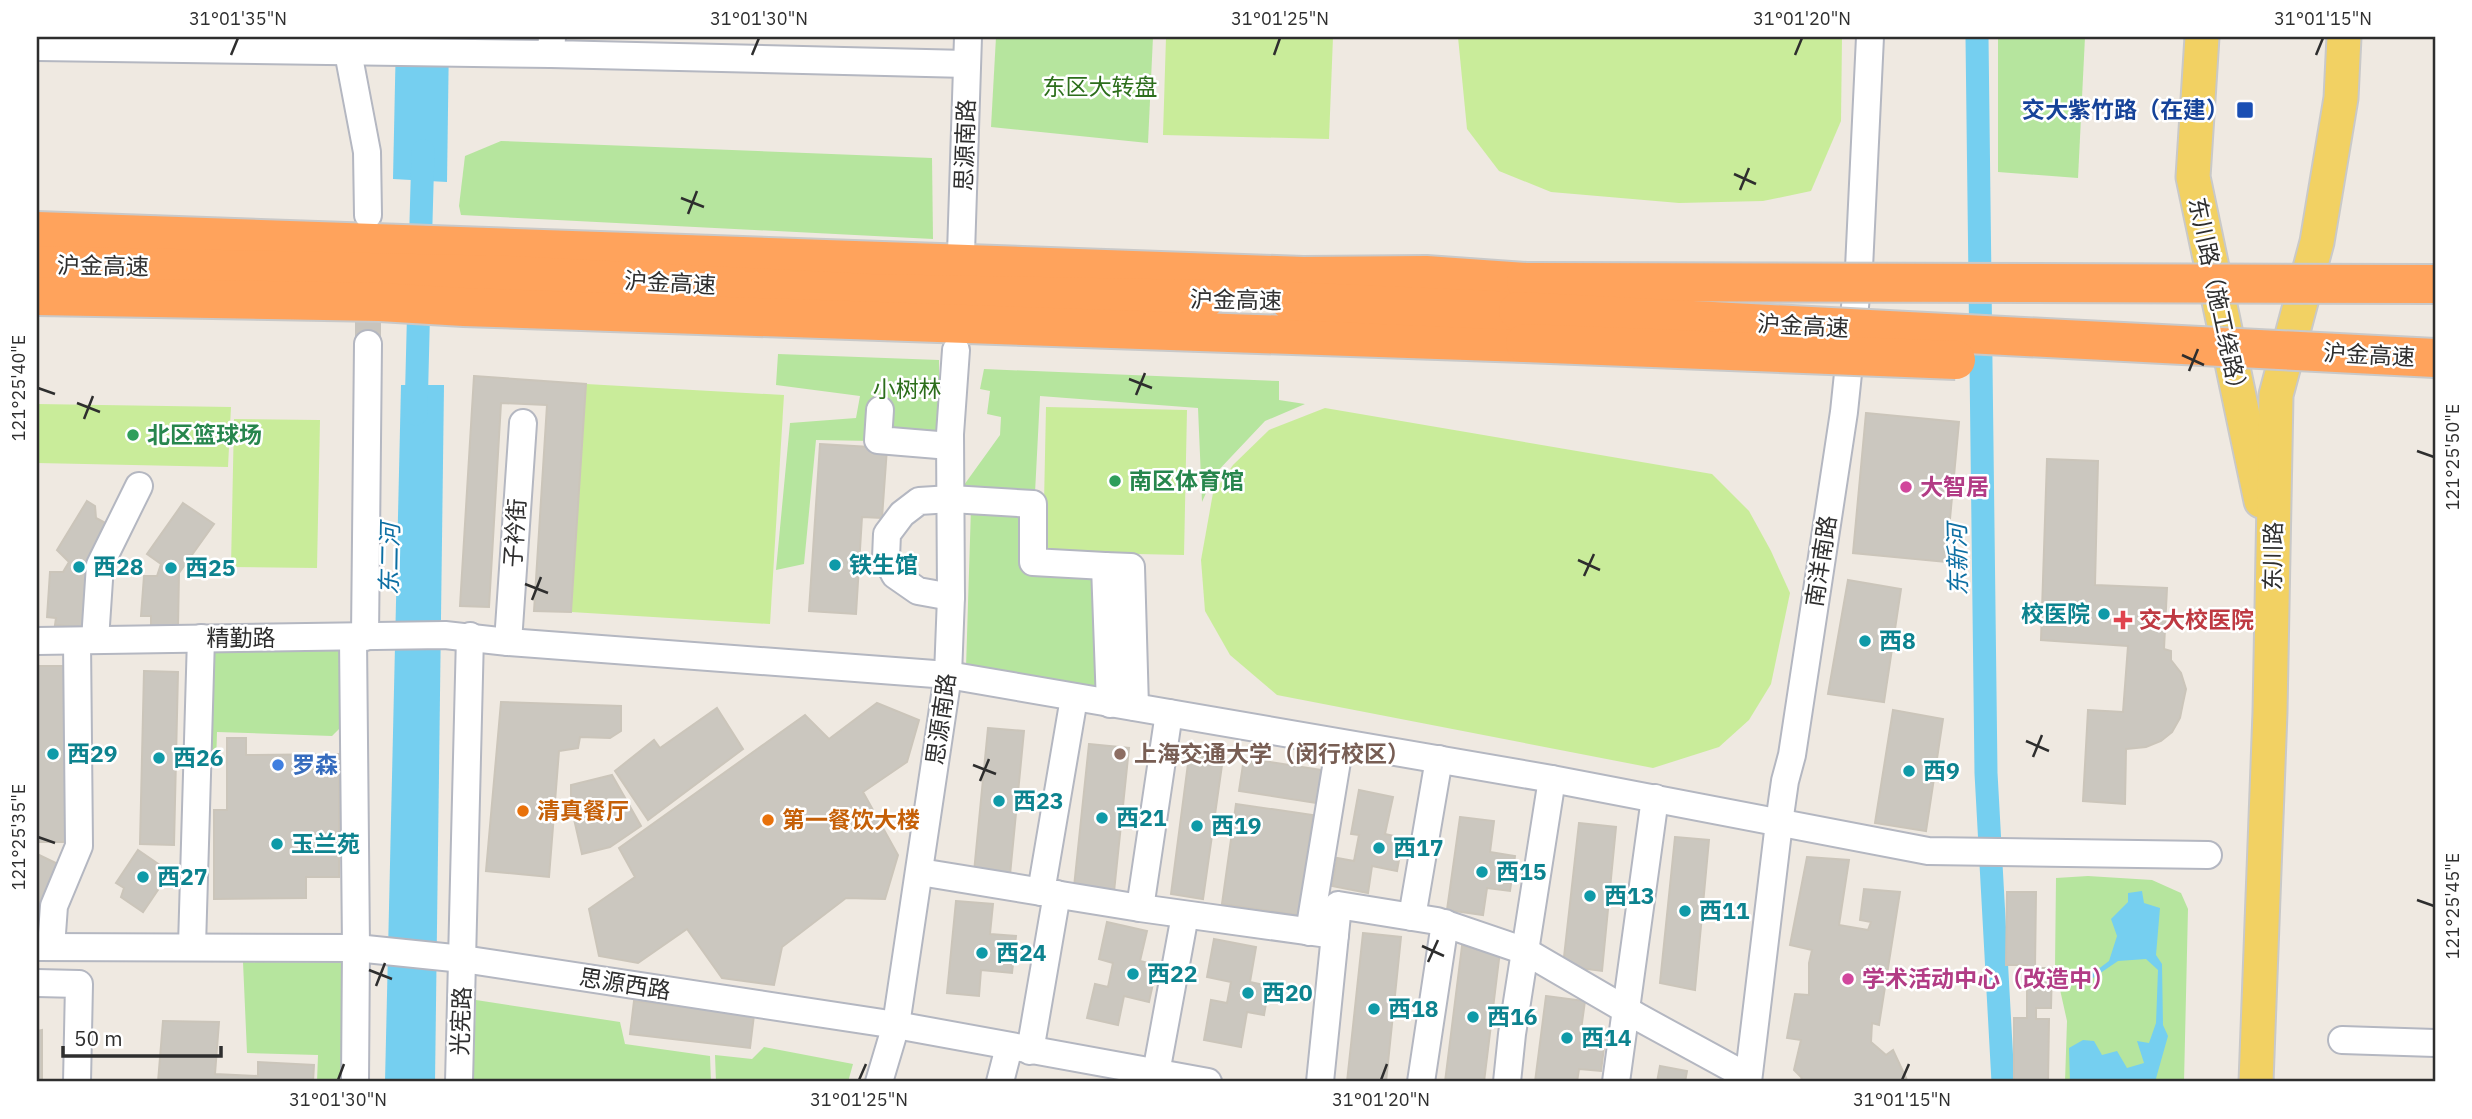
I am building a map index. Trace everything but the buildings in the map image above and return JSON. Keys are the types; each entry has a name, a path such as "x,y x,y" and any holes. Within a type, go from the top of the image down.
{"highway":[{"name":"沪金高速","path":"37,231 376,258 467,276"},
{"name":"沪金高速","path":"37,296 376,258"},
{"name":"沪金高速","path":"37,265 376,258 467,276 870,293 1287,300 2435,358"},
{"name":"沪金高速","path":"1523,312 2435,284"},
{"name":"沪金高速","path":"1523,312 2435,379"}],"main road":[{"name":"东川路（施工绕路）","path":"2202,37 2193,177 2273,558"},
{"name":"东川路","path":"2256,1082 2269,752 2276,395 2316,242 2341,99 2344,37"}],"street":[{"name":"思源南路","path":"961,253 968,37"},
{"name":"南洋南路","path":"1748,1080 1785,781 1792,755 1844,412 1859,268 1870,37"},
{"path":"37,47 347,46 505,54 552,45 967,64"},
{"path":"347,46 367,152 376,258"},
{"path":"355,1082 368,949 368,344"},
{"name":"思源南路","path":"879,1082 896,1025 948,675 951,597 950,446 956,350"},
{"path":"880,410 878,440 950,446"},
{"name":"子衿街","path":"508,642 523,423"},
{"path":"44,947 54,906 79,846 86,641 100,565 139,486"},
{"path":"951,597 918,591 895,575 886,558 887,534 902,514 919,501 951,499 1033,504 1033,562 1131,567 1123,705"},
{"name":"精勤路","path":"37,640 458,636 948,675 1655,797 1928,851 2208,855"},
{"name":"光宪路","path":"458,636 456,959 459,1082"},
{"path":"192,946 201,638"},
{"path":"1000,1082 1019,1049 1049,893 1074,698"},
{"path":"1140,908 1169,713"},
{"path":"1320,1082 1322,933 1340,743"},
{"path":"1412,917 1438,759"},
{"path":"1507,1082 1552,779"},
{"path":"1616,1082 1655,797"},
{"path":"920,872 1185,915 1322,933"},
{"path":"1322,933 1338,905 1445,923 1525,951 1748,1080"},
{"path":"1156,1073 1185,915"},
{"path":"1422,1082 1445,923"},
{"name":"思源西路","path":"44,947 368,949 456,959 896,1025 1019,1049 1090,1072 1156,1073 1208,1082"},
{"path":"37,983 79,984 78,1082"},
{"path":"2343,1040 2435,1043"}],"green space":[{"name":"东区大转盘","path":"996,37 1153,37 1148,143 991,127"},
{"path":"1166,37 1333,37 1329,139 1163,135"},
{"path":"1458,37 1842,37 1841,121 1811,191 1763,201 1679,203 1551,192 1499,171 1467,129"},
{"path":"1998,37 2085,37 2078,178 1998,172"},
{"path":"501,141 932,158 933,239 461,215 459,206 465,156"},
{"name":"小树林","path":"778,354 939,360 939,436 872,441 816,440 804,564 776,570 790,423 856,418 860,396 776,385"},
{"path":"984,369 1279,381 1279,400 1305,404 1265,421 1214,475 1202,502 1198,408 1040,396 1035,493 964,485 1000,435 1001,417 987,414 990,391 980,389"},
{"path":"586,384 784,395 770,624 571,612"},
{"name":"北区篮球场","path":"37,404 231,407 228,467 37,463"},
{"name":"南区体育馆","path":"1046,407 1187,410 1184,555 1043,552"},
{"path":"1325,408 1712,474 1749,511 1790,593 1771,684 1749,720 1719,747 1653,768 1277,695 1230,655 1205,611 1201,560 1213,493 1233,465 1269,430"},
{"path":"234,419 320,420 317,568 231,567"},
{"path":"971,508 1024,513 1094,574 1096,688 966,667"},
{"path":"205,645 347,646 346,722 332,736 217,732 216,765 203,765"},
{"path":"2088,876 2152,880 2181,893 2188,909 2184,1082 2065,1082 2067,1021 2055,967 2056,878"},
{"path":"243,962 346,963 345,1082 317,1082 318,1055 247,1053"},
{"path":"476,1000 620,1022 625,1044 710,1056 711,1082 473,1082"},
{"path":"764,1047 853,1064 848,1082 716,1082 715,1055 752,1059"}],"water":[{"path":"396,37 449,37 447,182 393,179"},
{"path":"401,385 444,385 435,1082 385,1082"},
{"path":"2142,891 2144,903 2160,908 2156,955 2162,964 2163,1025 2168,1036 2155,1082 2070,1082 2069,1048 2083,1040 2094,1041 2102,1055 2117,1051 2127,1068 2144,1063 2137,1041 2149,1043 2156,1023 2158,970 2146,959 2118,961 2090,980 2086,969 2097,970 2109,961 2117,936 2111,919 2128,902 2128,893"}],"waterway":[{"name":"东新河","path":"1977,37 1986,773 2003,1082"},
{"name":"东二河","path":"420,257 423,151"},
{"name":"东二河","path":"416,414 419,295"}],"tunnel":[{"path":"368,286 368,344"}],"place":[{"name":"交大紫竹路（在建）","path":"2245,110"},
{"name":"北区篮球场","path":"133,435"},
{"name":"南区体育馆","path":"1115,481"},
{"name":"大智居","path":"1906,487"},
{"name":"铁生馆","path":"835,565"},
{"name":"西28","path":"79,567"},
{"name":"西25","path":"171,568"},
{"name":"校医院","path":"2104,614"},
{"name":"交大校医院","path":"2123,620"},
{"name":"西8","path":"1865,641"},
{"name":"西29","path":"53,754"},
{"name":"上海交通大学（闵行校区）","path":"1120,754"},
{"name":"西26","path":"159,758"},
{"name":"罗森","path":"278,765"},
{"name":"西9","path":"1909,771"},
{"name":"西23","path":"999,801"},
{"name":"清真餐厅","path":"523,811"},
{"name":"西21","path":"1102,818"},
{"name":"第一餐饮大楼","path":"768,820"},
{"name":"西19","path":"1197,826"},
{"name":"玉兰苑","path":"277,844"},
{"name":"西17","path":"1379,848"},
{"name":"西15","path":"1482,872"},
{"name":"西27","path":"143,877"},
{"name":"西13","path":"1590,896"},
{"name":"西11","path":"1685,911"},
{"name":"西24","path":"982,953"},
{"name":"西22","path":"1133,974"},
{"name":"学术活动中心（改造中）","path":"1848,979"},
{"name":"西20","path":"1248,993"},
{"name":"西18","path":"1374,1009"},
{"name":"西16","path":"1473,1017"},
{"name":"西14","path":"1567,1038"}]}
